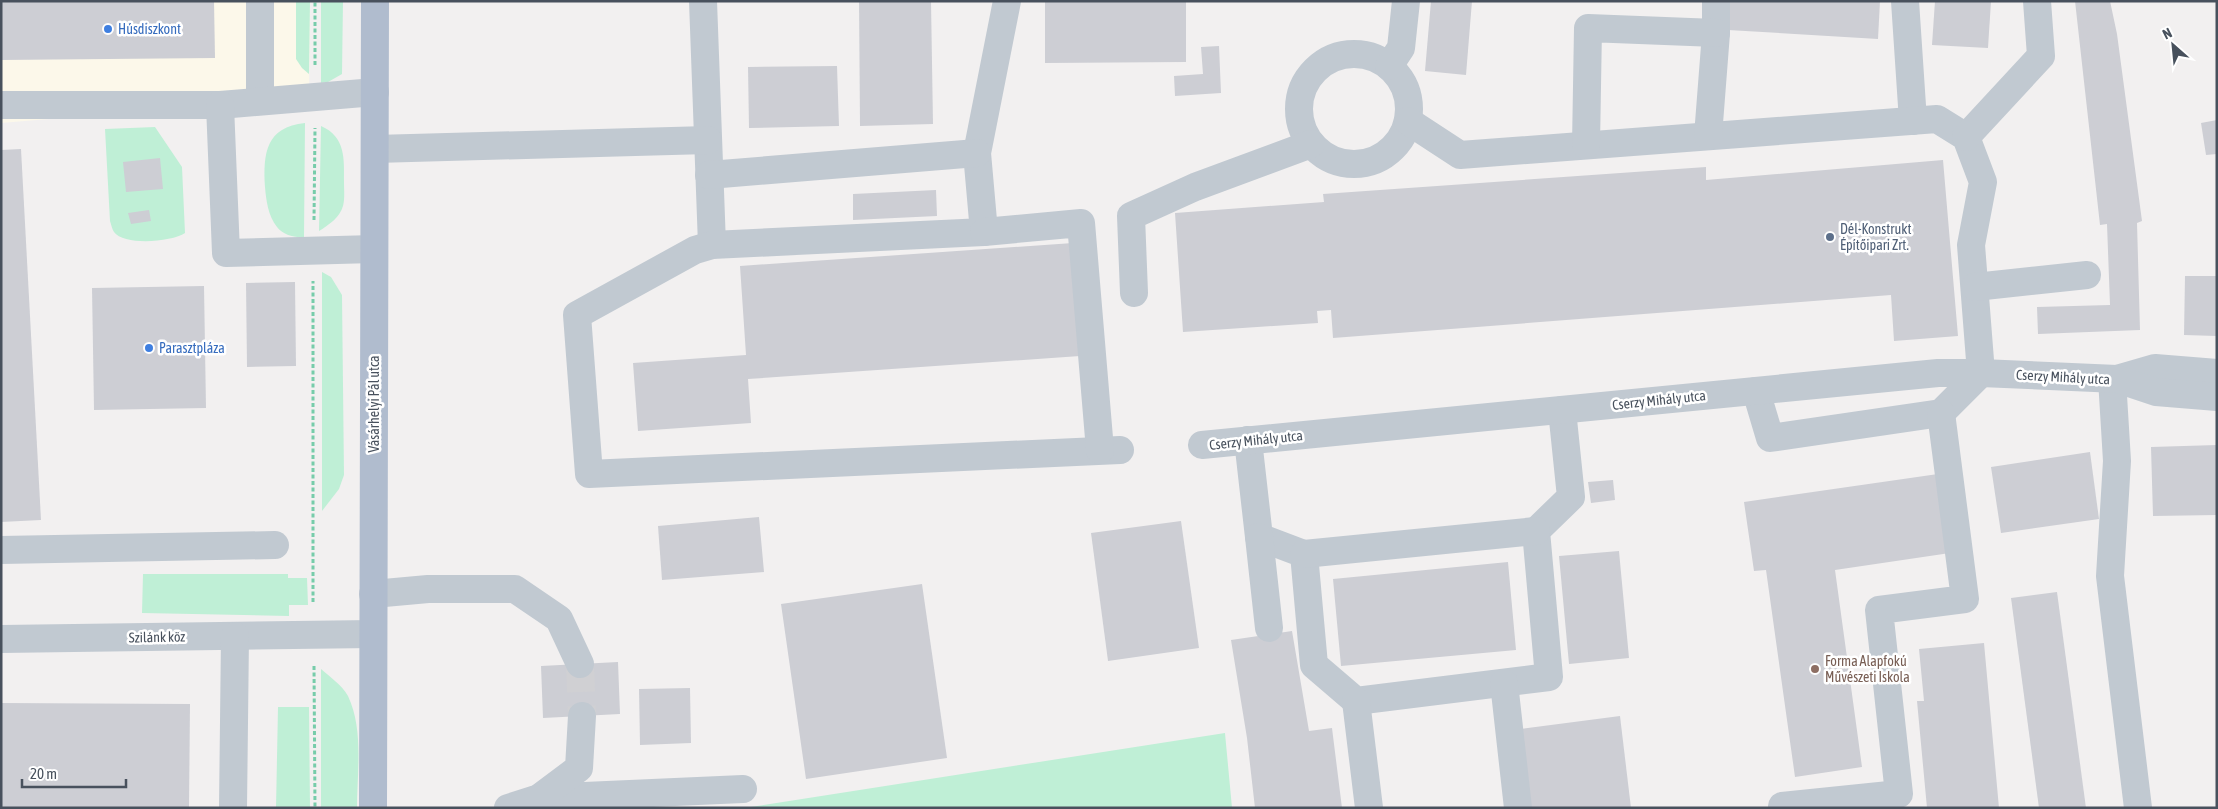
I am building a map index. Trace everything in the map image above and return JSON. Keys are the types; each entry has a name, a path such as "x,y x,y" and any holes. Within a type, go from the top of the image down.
{"main road":[{"name":"Vásárhelyi Pál utca","path":"373,808 376,1"}],"street":[{"path":"260,1 260,101"},
{"path":"703,1 712,245"},
{"path":"984,232 977,153 1007,1"},
{"path":"1389,66 1401,48 1406,1"},
{"path":"1708,136 1716,33 1716,1"},
{"path":"1905,1 1913,121"},
{"path":"1966,137 2041,56 2038,1"},
{"path":"1586,146 1588,28 1716,33"},
{"path":"1352,54 1372,57 1389,66 1403,82 1409,101 1408,121 1400,140 1385,154 1367,162 1346,163 1327,157 1311,144 1302,126 1299,106 1304,86 1315,70 1332,58 1352,54"},
{"path":"1,105 220,104 375,92"},
{"path":"220,104 226,253 374,248"},
{"path":"1408,121 1460,155 1937,119 1966,137 1983,182 1971,245 1981,372 1941,413 1770,438 1756,391"},
{"path":"375,149 708,140"},
{"path":"1134,293 1131,216 1195,187 1311,144"},
{"path":"709,175 977,153"},
{"path":"1081,223 1110,450 589,474 577,315 695,250 712,245 984,232 1081,223"},
{"path":"1974,287 2087,275"},
{"name":"Cserzy Mihály utca","path":"2115,379 2156,368 2217,373"},
{"name":"Cserzy Mihály utca","path":"1202,445 1938,373 1981,372 2115,379 2156,392 2217,397"},
{"path":"2115,379 2117,461 2110,576 2138,808"},
{"path":"1259,537 1304,554 1536,531 1571,497 1562,410"},
{"path":"1782,806 1899,794 1879,610 1965,599 1941,413"},
{"path":"1248,440 1269,628"},
{"path":"1356,701 1549,677 1536,531"},
{"path":"1,550 275,545"},
{"path":"1304,554 1314,665 1356,701 1369,808"},
{"path":"374,594 428,589 515,589 559,619 580,664"},
{"name":"Szilánk köz","path":"1,639 373,634"},
{"path":"234,808 235,636"},
{"path":"1504,683 1518,808"},
{"path":"539,798 579,768 582,716"},
{"path":"508,808 539,798 743,789"}],"path":[{"path":"315,1 311,531 315,808"}],"shaded area":[{"path":"1,1 310,1 309,97 1,123"}],"green space":[{"path":"296,1 310,1 309,74 296,59"},
{"path":"321,1 343,1 342,74 328,82 321,83"},
{"path":"305,123 304,237 297,237 282,232 271,218 266,197 265,163 266,153 275,136 282,130"},
{"path":"321,126 335,136 342,150 344,197 343,206 337,217 319,231"},
{"path":"155,127 182,167 185,233 170,239 137,241 127,239 114,232 110,221 105,129"},
{"path":"322,272 331,277 342,295 344,475 339,489 322,511"},
{"path":"143,574 288,574 288,578 307,578 308,605 289,605 289,616 142,613"},
{"path":"321,669 343,688 353,709 358,737 357,808 321,808"},
{"path":"278,707 309,707 310,808 276,808"},
{"path":"1225,733 1232,808 744,808"}],"building":[{"name":"Húsdiszkont","path":"1,1 214,1 215,58 1,60"},
{"path":"859,1 931,1 933,124 860,126"},
{"path":"1045,1 1186,1 1186,62 1045,63"},
{"path":"1431,1 1472,1 1466,75 1425,71"},
{"path":"1729,1 1880,1 1878,39 1728,30"},
{"path":"1935,1 1991,1 1988,48 1932,45"},
{"path":"2075,1 2110,1 2117,34 2142,221 2137,223 2140,330 2038,334 2037,307 2110,305 2107,224 2100,225"},
{"path":"1219,46 1221,93 1175,96 1174,76 1203,74 1201,47"},
{"path":"837,66 839,126 749,128 748,67"},
{"path":"2217,120 2217,154 2206,155 2201,123"},
{"path":"21,149 41,520 1,522 1,150"},
{"path":"160,158 163,189 126,192 123,162"},
{"path":"1943,160 1958,336 1894,341 1891,295 1333,338 1331,310 1317,311 1318,323 1183,332 1175,213 1324,202 1323,194 1706,167 1706,180"},
{"path":"936,190 937,216 853,220 853,194"},
{"path":"149,210 151,221 131,224 128,213"},
{"path":"1073,243 1080,356 748,379 751,423 638,431 633,363 746,355 740,266"},
{"path":"2185,276 2217,276 2217,336 2184,335"},
{"path":"295,282 296,366 247,367 246,283"},
{"name":"Parasztpláza","path":"204,286 206,408 94,410 92,288"},
{"path":"2217,445 2217,515 2153,516 2151,447"},
{"path":"2090,452 2099,519 2001,533 1991,467"},
{"name":"Forma Alapfokú Művészeti Iskola","path":"1938,474 1950,553 1835,570 1862,767 1795,777 1766,570 1754,571 1744,502"},
{"path":"1613,480 1615,500 1591,503 1588,482"},
{"path":"759,517 764,572 662,580 658,526"},
{"path":"1181,521 1199,648 1108,661 1091,533"},
{"path":"1619,551 1629,658 1569,664 1559,556"},
{"path":"1508,562 1516,650 1341,666 1333,579"},
{"path":"922,584 947,758 806,779 781,604"},
{"path":"2057,592 2086,808 2039,808 2011,598"},
{"path":"1292,631 1309,731 1332,728 1342,808 1255,808 1247,738 1231,640"},
{"path":"1984,643 1999,808 1927,808 1917,701 1924,701 1919,649"},
{"path":"618,662 620,714 543,718 541,666"},
{"path":"690,688 691,743 640,745 639,689"},
{"path":"1,703 190,704 189,808 1,808"},
{"path":"1620,716 1631,808 1531,808 1521,729"}],"tunnel":[{"path":"580,664 582,716"}],"place":[{"name":"Húsdiszkont","path":"108,29"},
{"name":"Dél-Konstrukt Építőipari Zrt.","path":"1830,237"},
{"name":"Parasztpláza","path":"149,348"},
{"name":"Forma Alapfokú Művészeti Iskola","path":"1815,669"}]}
